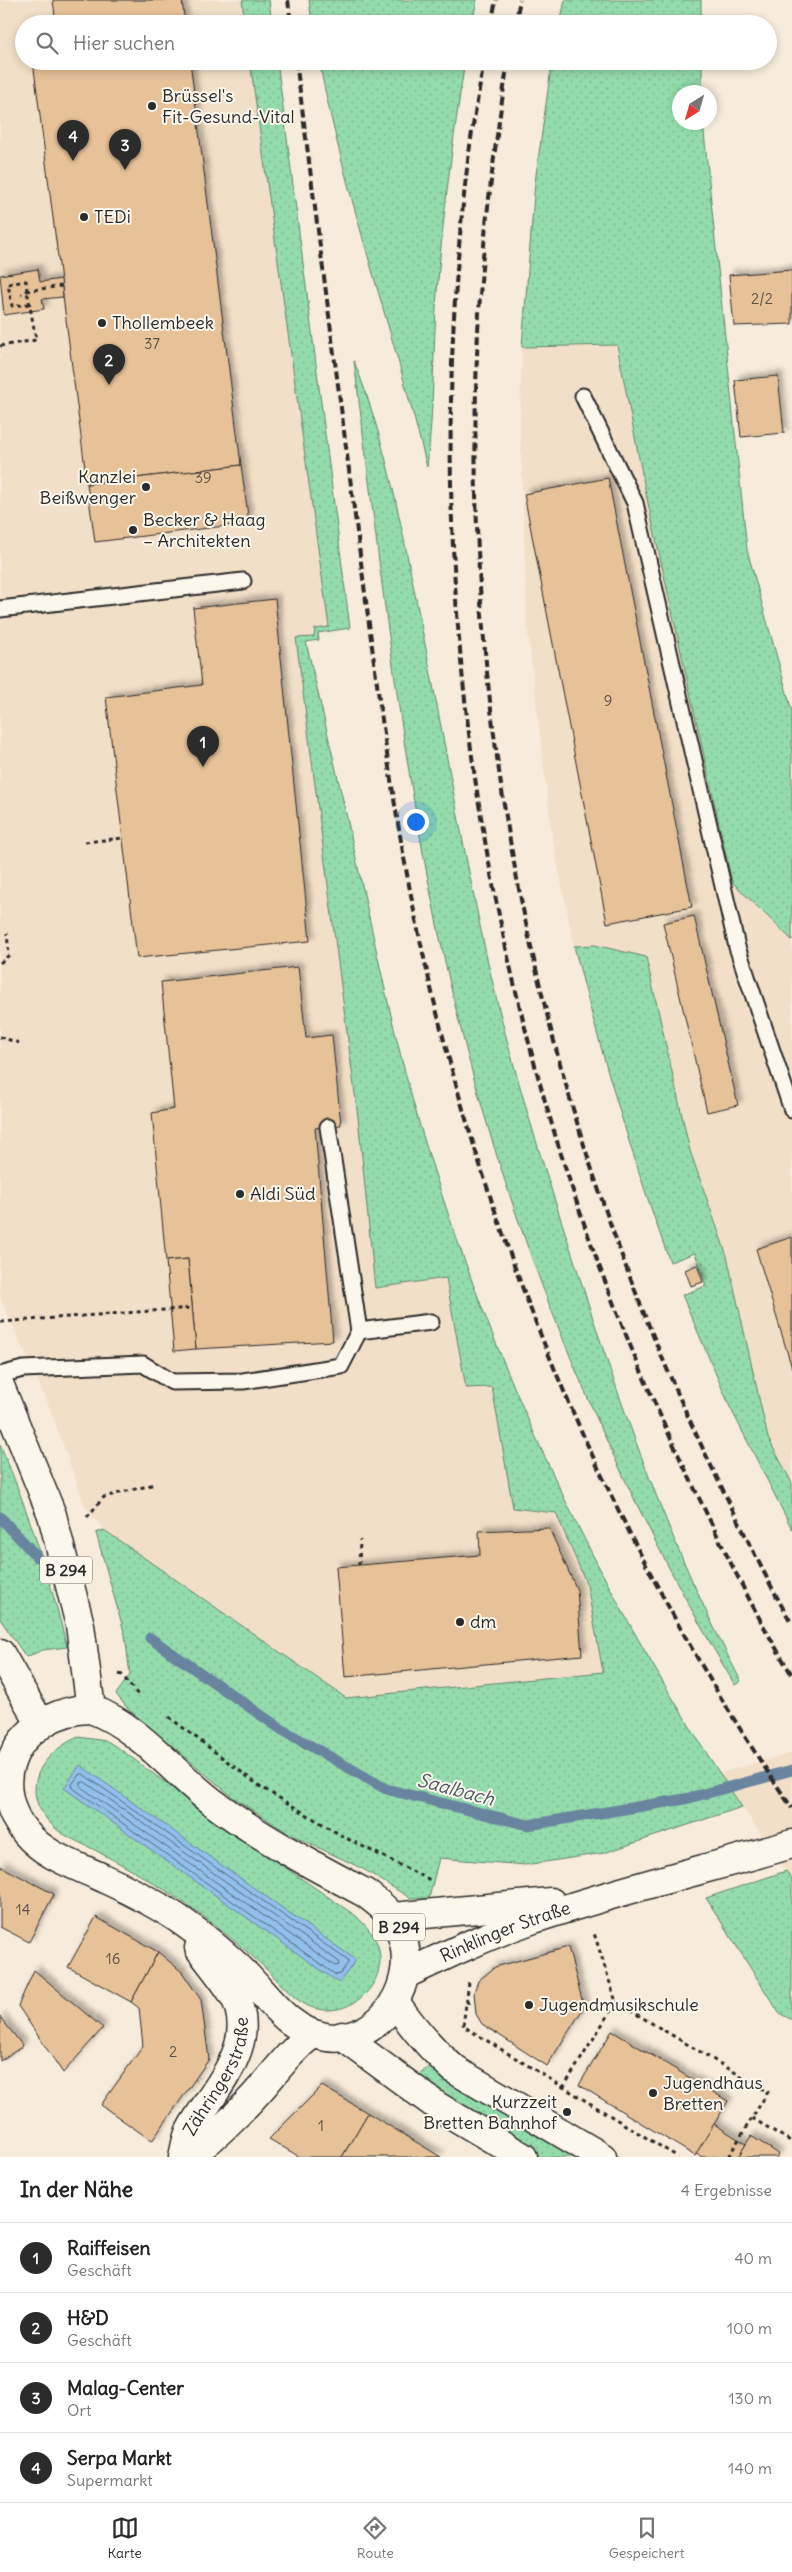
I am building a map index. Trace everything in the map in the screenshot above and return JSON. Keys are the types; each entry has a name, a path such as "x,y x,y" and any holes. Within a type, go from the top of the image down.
{"main road":[{"name":"B 294","path":"0,1386 52,1515 80,1625 91,1709"},
{"path":"0,1653 41,1725"},
{"name":"B 294","path":"91,1709 110,1716 126,1728 200,1792 234,1818 365,1892 393,1917 405,1945 406,1974 395,2002 375,2024 358,2033 328,2037 312,2034 295,2026 280,2014 240,1969 182,1921 108,1880 57,1858 38,1846 8,1818 8,1789 5,1763 41,1725 67,1711 91,1709"},
{"name":"Rinklinger Straße","path":"406,1974 462,1947 527,1922 605,1896 792,1844"},
{"name":"Rinklinger Straße","path":"393,1917 605,1896"},
{"name":"Zähringerstraße","path":"182,1921 234,1995 242,2016 243,2032 233,2062 189,2133 183,2157"},
{"path":"395,2002 414,2030 455,2070 602,2157"},
{"name":"Zähringerstraße","path":"188,2157 211,2139 263,2086 292,2050 312,2034"},
{"path":"342,2036 437,2106 523,2157"}],"lane":[{"path":"583,396 635,503 737,947 792,1110"},
{"path":"0,609 243,581"},
{"path":"0,1375 23,1369 143,1364 172,1382 242,1381 341,1366 359,1331 328,1127"},
{"path":"359,1331 431,1322"}],"path":[{"path":"27,291 26,281 8,284 12,306 29,304"},
{"path":"0,346 36,340 28,295 21,294 27,291 62,286"},
{"path":"85,842 123,838"},
{"path":"0,962 9,955 7,933"},
{"path":"0,1037 23,1044"},
{"path":"1,1322 192,1308"},
{"path":"84,1522 104,1497 155,1484"},
{"path":"359,1565 360,1540"},
{"path":"122,1675 138,1696 146,1701"},
{"path":"168,1716 198,1736 261,1787 344,1837 431,1880"},
{"path":"592,1928 616,2002 768,2092 728,2157"},
{"path":"469,1973 463,2026 678,2157"},
{"path":"466,2002 473,2003"},
{"path":"564,2088 616,2002"},
{"path":"752,2118 792,2142"}],"shaded area":[{"path":"0,0 242,0 244,15 15,15 15,70 251,70 329,627 315,629 314,637 296,639 358,1117 375,1288 446,1278 466,1388 492,1387 513,1508 556,1513 587,1585 603,1672 346,1698 104,1530 86,1508 46,1399 0,1295"},
{"path":"617,345 646,494 732,882 792,940 792,1483 768,1438 727,1256 690,1151 595,945 574,946 552,836 527,625 520,424 522,347"},
{"path":"792,1753 792,1880 719,1773"}],"green space":[{"path":"242,0 269,0 271,15 244,15"},
{"path":"309,0 477,0 474,15 311,15"},
{"path":"565,0 701,0 701,15 562,15"},
{"path":"251,70 278,70 350,628 318,633 319,640 306,642 386,995 420,1126 449,1217 481,1306 555,1479 597,1563 642,1646 690,1727 742,1807 604,1853 525,1865 439,1858 429,1898 410,1898 363,1869 288,1833 234,1798 128,1709 116,1694 130,1675 125,1635 96,1533 104,1530 346,1698 603,1672 587,1585 556,1513 513,1508 492,1387 466,1388 446,1278 375,1288 358,1117 296,638 314,637 315,629 329,627"},
{"path":"321,70 464,70 439,263 427,467 342,164"},
{"path":"551,70 702,70 702,85 672,85 672,130 704,130 747,550 792,711 792,940 732,882 646,494 617,345 522,347 535,182"},
{"path":"354,361 375,422 392,483 488,963 497,1002 540,1155 630,1427 692,1581 741,1681 735,1685 688,1603 602,1431 564,1341 529,1250 498,1158 471,1066 448,975 432,899 405,746 393,669"},
{"path":"595,945 646,957 690,1151 727,1256 768,1438 792,1483 792,1529 730,1407 682,1295 706,1286 695,1253 670,1262 643,1184 606,1066 574,946"},
{"path":"0,1444 38,1544 67,1647 43,1650 26,1657 0,1619"},
{"path":"78,1737 107,1741 120,1749 210,1816 356,1916 368,1928 375,1939 380,1958 378,1972 372,1985 363,1996 351,2004 338,2009 323,2010 302,2003 255,1959 202,1915 140,1875 55,1828 43,1815 37,1802 35,1789 37,1776 43,1764 52,1754"},
{"path":"786,1871 792,1879 792,2020 779,2013 706,1898"},
{"path":"429,2066 578,2157 541,2157 414,2080"}],"water":[{"path":"80,1765 356,1960 339,1983 64,1788"}],"building":[{"path":"53,0 182,0 184,15 55,15"},
{"path":"34,70 191,70 241,465 87,484"},
{"path":"38,269 40,282 61,279 63,297 42,299 44,309 4,315 0,275"},
{"path":"792,270 792,324 734,326 729,275"},
{"path":"778,376 784,433 741,437 735,380"},
{"path":"241,465 249,523 95,542 87,484"},
{"path":"608,478 692,907 607,923 524,494"},
{"path":"275,599 310,941 137,958 106,697 202,685 193,608"},
{"path":"694,916 738,1105 707,1112 663,923"},
{"name":"Aldi Süd","path":"298,967 306,1038 332,1035 341,1125 315,1128 333,1341 196,1349 188,1259 166,1261 152,1113 174,1109 161,982"},
{"path":"792,1237 792,1368 756,1249"},
{"path":"188,1259 196,1349 174,1351 166,1261"},
{"path":"697,1265 703,1282 691,1286 685,1270"},
{"name":"dm","path":"549,1528 577,1590 582,1655 345,1677 336,1567 480,1555 479,1531"},
{"path":"0,1866 54,1894 29,1942 0,1927"},
{"path":"96,1917 158,1952 131,2002 68,1967"},
{"name":"Jugendmusikschule","path":"568,1947 584,2007 547,2066 482,2024 476,2014 474,1992 478,1981 495,1967"},
{"path":"158,1952 182,1972 201,2000 209,2059 152,2141 101,2105 143,2046 139,2008 131,2002"},
{"path":"34,1970 103,2028 63,2073 18,2006"},
{"path":"0,2017 23,2046 0,2061"},
{"name":"Jugendhaus Bretten","path":"612,2031 728,2101 695,2156 579,2085"},
{"path":"322,2086 368,2113 342,2157 300,2157 269,2139"},
{"path":"368,2113 441,2157 342,2157"},
{"path":"714,2124 746,2144 738,2157 702,2157 696,2154"},
{"path":"751,2136 779,2154 777,2157 738,2157"}],"waterway":[{"name":"Saalbach","path":"0,1517 37,1557"},
{"name":"Saalbach","path":"150,1638 281,1729 386,1789 528,1825 685,1799 792,1770"}],"railway":[{"path":"288,0 290,15"},
{"path":"493,15 496,0"},
{"path":"517,15 520,0"},
{"path":"297,70 373,657 389,766 418,930 458,1093 492,1201 530,1308 573,1412 621,1515 673,1616 730,1713 792,1808"},
{"path":"483,70 467,169 453,336 451,504 462,671 484,837 518,1001 564,1162 620,1320 687,1473 750,1600 792,1675"},
{"path":"507,70 491,178 482,266 475,450 481,603 497,756 522,907 558,1056 603,1202 657,1346 721,1486 764,1573 792,1624"}],"place":[{"name":"Brüssel's Fit-Gesund-Vital","path":"152,106"},
{"name":"Serpa Markt","path":"73,161"},
{"name":"Malag-Center","path":"125,170"},
{"name":"TEDi","path":"84,217"},
{"name":"Thollembeek","path":"102,323"},
{"name":"H&D","path":"109,385"},
{"name":"Kanzlei Beißwenger","path":"146,487"},
{"name":"Becker & Haag – Architekten","path":"133,530"},
{"name":"Raiffeisen","path":"203,767"},
{"name":"Aldi Süd","path":"240,1194"},
{"name":"dm","path":"460,1622"},
{"name":"Jugendmusikschule","path":"529,2005"},
{"name":"Jugendhaus Bretten","path":"653,2093"},
{"name":"Kurzzeit Bretten Bahnhof","path":"567,2112"}]}
